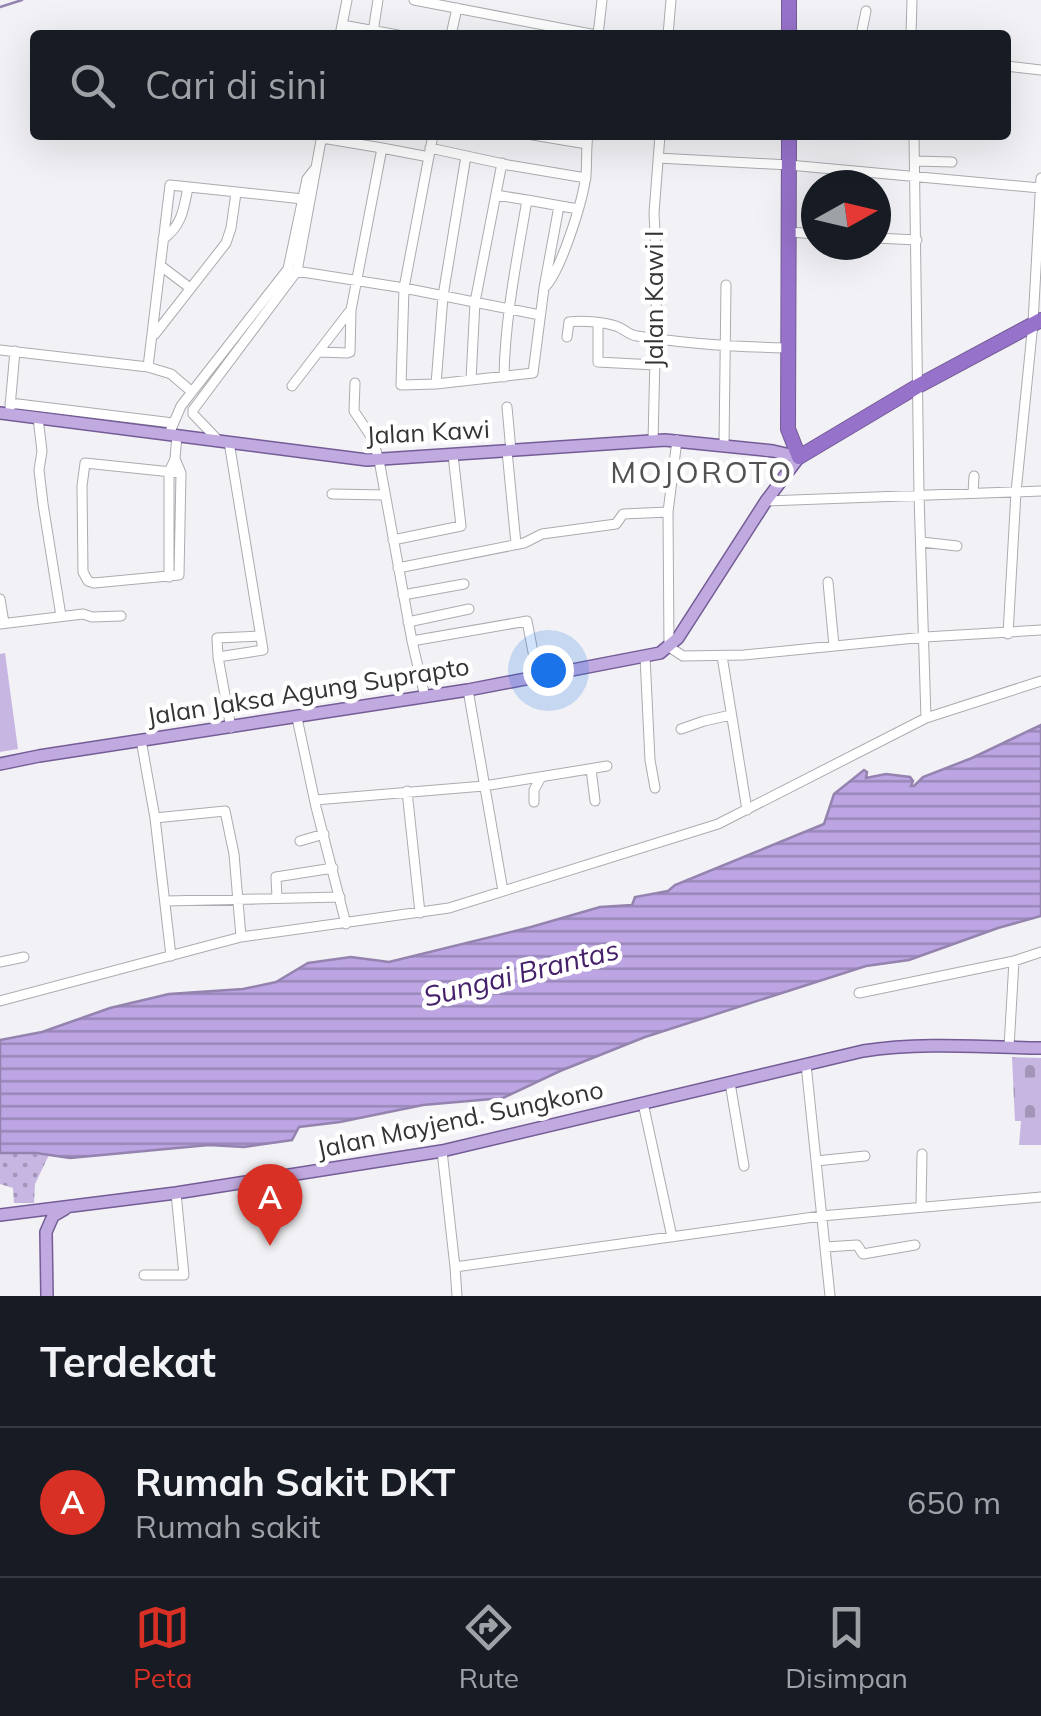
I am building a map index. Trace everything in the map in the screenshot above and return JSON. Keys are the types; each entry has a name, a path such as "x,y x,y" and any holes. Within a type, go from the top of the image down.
{"highway":[{"path":"789,30 790,0"},
{"path":"789,140 788,428 798,457 1037,322"}],"main road":[{"name":"Jalan Kawi","path":"6,410 38,418 173,431 379,460 677,440 798,457"},
{"path":"669,648 798,457"},
{"name":"Jalan Jaksa Agung Suprapto","path":"2,761 468,690 645,658 669,648"},
{"name":"Jalan Mayjend. Sungkono","path":"0,1215 176,1194 442,1152 888,1047 946,1044 1041,1048"},
{"path":"47,1296 46,1232 52,1216 70,1207"},
{"path":"26,1211 38,1218 46,1232"}],"street":[{"path":"341,30 347,0"},
{"path":"371,30 378,0"},
{"path":"414,0 570,30"},
{"path":"598,30 602,0"},
{"path":"668,30 671,0"},
{"path":"911,30 912,0"},
{"path":"456,30 459,9"},
{"path":"862,30 866,11"},
{"path":"1011,67 1041,70"},
{"path":"218,657 263,650 224,441 193,412 211,376 293,270 325,140"},
{"path":"341,140 466,156 586,178"},
{"path":"432,140 404,288 400,384 533,373 559,206"},
{"path":"544,288 553,278 578,209 586,178 588,140"},
{"name":"Jalan Kawi I","path":"653,441 657,339 654,213 660,140"},
{"path":"914,140 926,718"},
{"path":"320,352 350,352 351,310 382,148"},
{"path":"436,384 443,296 466,156"},
{"path":"658,158 789,165 1040,188"},
{"path":"915,161 952,162"},
{"path":"470,380 475,302 502,164"},
{"path":"293,270 307,179 316,169"},
{"path":"1008,634 1016,492 1037,322 1041,178"},
{"path":"148,367 170,185 303,199"},
{"path":"164,239 183,214 188,187"},
{"path":"153,336 226,242 236,193"},
{"path":"496,195 578,209"},
{"path":"504,377 508,308 527,200"},
{"path":"790,232 801,233"},
{"path":"891,239 917,240"},
{"path":"161,266 190,288"},
{"path":"293,270 540,314"},
{"path":"724,446 726,285"},
{"path":"292,386 351,310"},
{"path":"567,336 572,321 615,326 629,335 657,339 727,347 788,348"},
{"path":"598,324 598,362 655,365"},
{"path":"0,350 148,367 171,374 192,392"},
{"path":"14,351 6,410 173,431"},
{"path":"182,473 85,463 83,572 88,581 181,573 182,473 175,459 173,431 181,406 211,376"},
{"path":"356,383 354,411 372,438 379,460 408,622 426,697"},
{"path":"507,407 516,544"},
{"path":"38,418 43,504 62,616"},
{"path":"677,440 668,512 669,648 684,656 1041,630"},
{"path":"393,540 462,526 453,455"},
{"path":"169,577 169,472 175,459"},
{"path":"973,493 974,476"},
{"path":"766,501 1041,491"},
{"path":"332,494 385,494"},
{"path":"398,568 528,542 542,534 616,524 623,514 668,512"},
{"path":"922,542 957,546"},
{"path":"828,582 834,646"},
{"path":"403,595 464,584"},
{"path":"0,599 2,624 83,614 122,616"},
{"path":"408,622 468,609"},
{"path":"412,642 526,621 538,678"},
{"path":"231,728 216,638 261,636"},
{"path":"722,656 747,810"},
{"path":"645,658 654,788"},
{"path":"0,1001 171,952 240,937 450,908 718,824 926,718 1041,681"},
{"path":"468,690 503,891"},
{"path":"680,730 731,715"},
{"path":"297,718 346,924"},
{"path":"141,740 171,952"},
{"path":"315,800 484,786 608,766"},
{"path":"591,769 594,801"},
{"path":"534,802 534,790 541,777"},
{"path":"407,791 420,913"},
{"path":"155,818 225,811 234,854 240,937"},
{"path":"300,840 324,834"},
{"path":"276,898 276,877 332,868"},
{"path":"166,901 340,897"},
{"path":"859,994 1041,952"},
{"path":"0,962 24,957"},
{"path":"1009,1047 1014,961"},
{"path":"806,1064 830,1296"},
{"path":"730,1083 744,1166"},
{"path":"643,1103 672,1236"},
{"path":"442,1152 457,1296"},
{"path":"921,1206 922,1154"},
{"path":"816,1161 864,1156"},
{"path":"144,1275 184,1275 176,1194"},
{"path":"455,1267 821,1216 1041,1197"},
{"path":"826,1247 857,1245 862,1254 915,1245"}],"green space":[{"path":"5,653 18,749 0,752 0,654"},
{"path":"1012,1057 1041,1058 1041,1145 1019,1145 1021,1121 1015,1121"},
{"path":"0,1152 49,1155 35,1184 34,1203 14,1203 13,1188 0,1184"}],"water":[{"name":"Sungai Brantas","path":"1041,725 1041,916 909,960 866,966 645,1037 503,1098 423,1105 299,1127 292,1140 244,1147 209,1145 70,1158 0,1153 0,1040 42,1032 110,1008 169,994 243,989 276,982 308,963 351,957 389,962 600,907 632,905 635,897 668,891 824,824 834,794 864,770 866,778 886,774 910,777 914,786 923,777"}],"waterway":[{"path":"0,7 22,0"}],"place":[{"name":"Rumah Sakit DKT","path":"270,1246"}],"district":[{"name":"MOJOROTO","path":"702,473"}]}
